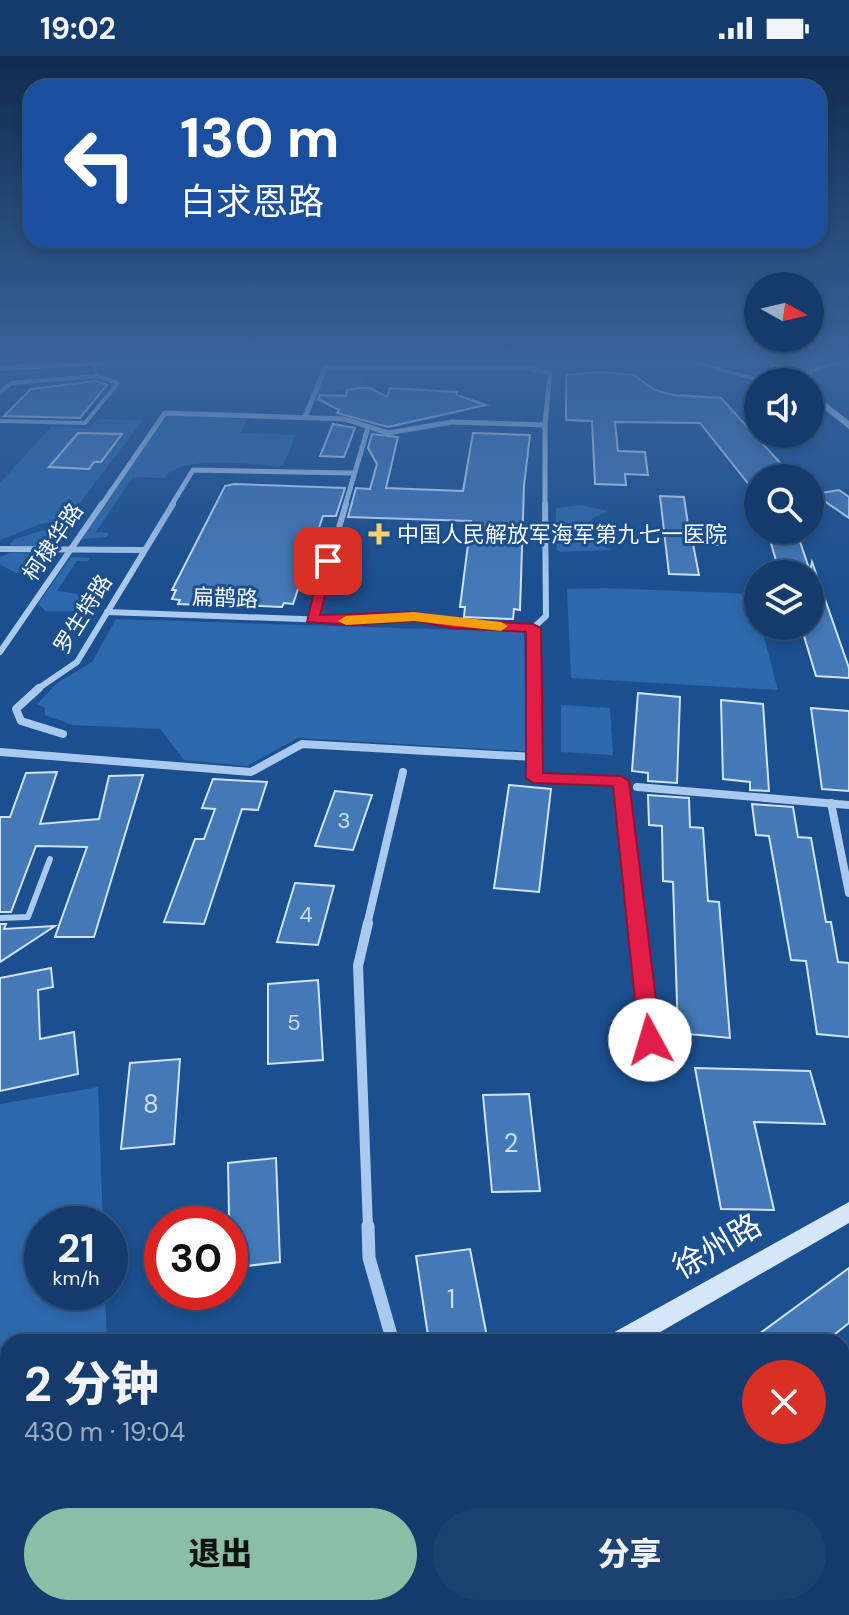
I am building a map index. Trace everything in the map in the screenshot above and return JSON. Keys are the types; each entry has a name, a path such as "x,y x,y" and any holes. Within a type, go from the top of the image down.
{"main road":[{"name":"徐州路","path":"638,1334 849,1212"}],"street":[{"name":"柯棣华路","path":"0,652 150,435"},
{"path":"312,619 352,473 366,435"},
{"path":"545,435 546,616 533,628 534,778 621,781 650,1040"},
{"name":"罗生特路","path":"63,734 21,721 16,709 21,699 69,671 193,470 352,473"},
{"path":"0,549 143,550"},
{"name":"扁鹊路","path":"107,612 354,621 414,616 453,624 533,628"},
{"path":"0,752 251,772 302,744 534,757"},
{"path":"391,1334 369,1258 358,966 403,772"},
{"path":"637,787 849,805"},
{"path":"831,803 845,851 849,893"}],"lane":[{"path":"0,918 28,917 50,859"}],"shaded area":[{"path":"44,435 132,435 66,521 40,524 0,540 0,483"},
{"path":"153,435 296,435 283,466 202,463 173,471 164,478 133,477 96,532 109,533 106,537 82,539"},
{"path":"580,505 608,511 593,518 586,526 556,525 556,508"},
{"path":"44,530 60,532 63,536 55,548 9,545 15,539"},
{"path":"556,531 587,532 596,543 611,550 560,552 557,550"},
{"path":"10,553 52,554 42,569 17,573 0,565 0,557"},
{"path":"71,557 90,558 88,561 77,561 57,591 102,597 86,612 46,611 38,604"},
{"path":"567,589 744,594 744,640 765,640 778,690 571,678"},
{"path":"116,619 524,632 525,751 298,738 247,766 184,760 160,729 72,725 45,715 45,708 37,704 57,683 92,662"},
{"path":"561,705 610,708 613,755 561,752"},
{"path":"98,1087 102,1206 24,1206 24,1310 106,1310 107,1334 0,1334 0,1104"}],"building":[{"path":"77,435 121,435 101,462 94,462 89,469 49,467"},
{"path":"329,435 352,435 344,457 320,456"},
{"path":"372,435 398,437 386,488 463,491 473,435 530,435 524,486 520,610 514,609 513,619 464,617 465,607 460,607 471,521 348,517 356,488 370,489 377,464 368,448"},
{"path":"593,435 616,435 618,451 645,452 648,475 625,474 626,485 595,484"},
{"path":"709,435 744,435 744,448 767,448 781,464 744,464 744,478"},
{"path":"225,486 345,488 336,516 323,516 293,604 284,603 282,607 238,605 241,601 202,600 200,605 178,604 180,600 172,599 176,590 172,590"},
{"path":"839,490 849,497 849,518 824,501 824,492"},
{"path":"660,496 684,497 688,525 722,526 726,545 693,544 699,575 669,574"},
{"path":"771,544 801,544 806,560 776,560"},
{"path":"824,596 849,668 849,678 816,676 805,640 824,640"},
{"path":"638,693 680,697 677,783 648,781 648,773 632,771"},
{"path":"721,700 763,704 769,791 750,790 750,782 723,779"},
{"path":"811,708 849,711 849,791 822,789"},
{"path":"57,772 40,824 99,819 109,776 143,775 94,937 55,937 87,847 36,846 11,912 0,912 0,817 10,817 26,773"},
{"path":"213,779 267,782 258,810 242,809 204,924 164,922 195,839 204,839 215,809 202,808"},
{"path":"509,785 551,789 539,892 494,888"},
{"path":"335,791 372,795 353,850 315,846"},
{"path":"648,795 689,798 690,827 703,828 708,901 719,902 730,1038 678,1033 673,882 663,881 662,826 649,825"},
{"path":"752,804 793,807 798,837 811,838 826,922 831,922 838,962 849,963 849,1037 817,1034 806,961 791,960 769,836 756,835"},
{"path":"295,883 334,886 318,945 277,942"},
{"path":"0,924 6,924 4,929 55,926 0,962"},
{"path":"51,968 53,987 38,990 40,1039 74,1032 78,1074 0,1091 0,978"},
{"path":"318,980 323,1060 268,1064 268,984"},
{"path":"180,1059 174,1144 121,1149 130,1063"},
{"path":"695,1068 810,1071 825,1124 754,1122 774,1210 721,1209"},
{"path":"529,1094 540,1191 492,1192 483,1095"},
{"path":"276,1158 280,1262 248,1266 248,1206 229,1206 228,1163"},
{"path":"470,1249 486,1334 428,1334 416,1256"},
{"path":"849,1268 849,1323 835,1334 759,1334"}],"slow traffic":[{"path":"346,621 414,616 453,624 501,626"}],"place":[{"name":"中国人民解放军海军第九七一医院","path":"379,534"}],"route":[{"path":"328,561 312,619 354,621 414,616 453,624 533,628 534,778 621,781 650,1040"}]}
